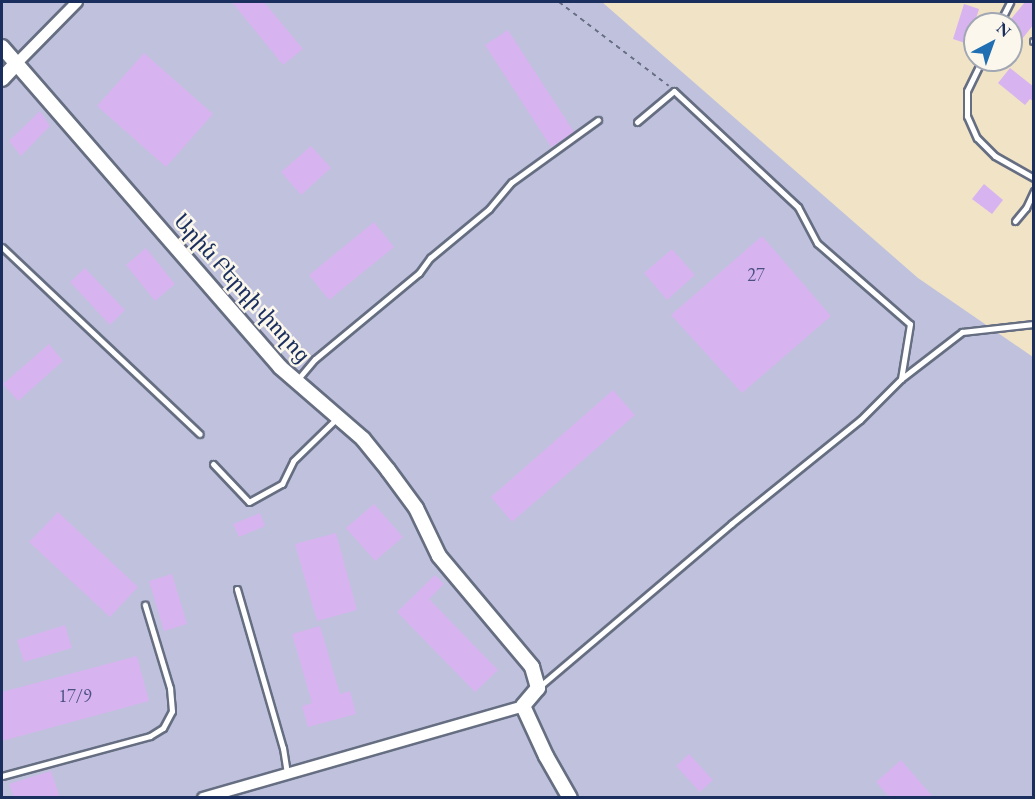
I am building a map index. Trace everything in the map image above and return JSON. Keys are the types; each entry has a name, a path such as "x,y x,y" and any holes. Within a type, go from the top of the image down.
{"street":[{"path":"2,79 77,2"},
{"name":"Արին Բերդի փողոց","path":"2,47 280,368 297,380 363,439 416,508 439,556 532,667 538,688"},
{"path":"203,798 523,706 538,688"},
{"path":"523,706 546,756 570,798"}],"lane":[{"path":"977,72 968,91 967,116 977,138 995,156 1034,178"},
{"path":"637,122 674,91 798,207 817,243 910,324 901,379"},
{"path":"297,380 315,359 419,273 430,258 489,209 512,182 598,120"},
{"path":"1015,221 1026,208 1034,191"},
{"path":"2,247 200,434"},
{"path":"538,688 731,524 860,420 901,379 962,332 1034,324"},
{"path":"213,464 249,502 282,484 293,462 338,417"},
{"path":"237,589 283,748 287,774"},
{"path":"2,776 150,736 163,728 171,711 170,688 145,605"}],"path":[{"path":"560,2 674,91"}],"shaded area":[{"path":"2,2 602,2 918,278 1033,357 1033,797 2,798"}],"building":[{"path":"232,2 264,2 303,49 283,65"},
{"path":"1025,2 1034,2 1034,24 1023,38 1023,12 1017,12"},
{"path":"964,4 979,9 978,12 963,12 963,42 953,39"},
{"path":"508,30 574,132 551,147 485,45"},
{"path":"144,53 213,114 166,167 97,106"},
{"path":"1007,72 1015,72 1034,87 1034,102 1030,99 1025,105 998,83"},
{"path":"40,111 50,126 21,156 9,141"},
{"path":"311,146 331,168 301,195 281,172"},
{"path":"984,184 1003,200 992,214 972,199"},
{"path":"374,222 394,247 329,300 309,275"},
{"path":"762,236 831,316 742,393 671,315"},
{"path":"146,248 175,284 155,301 126,265"},
{"path":"672,249 695,275 667,300 644,273"},
{"path":"85,268 125,310 110,325 70,282"},
{"path":"49,344 63,361 18,401 3,384"},
{"path":"613,390 635,415 512,522 491,497"},
{"path":"374,504 403,537 375,561 346,528"},
{"path":"58,512 138,587 110,617 29,542"},
{"path":"260,513 265,526 239,537 233,524"},
{"path":"336,533 357,610 317,621 295,544"},
{"path":"172,574 187,624 164,631 149,581"},
{"path":"435,575 444,584 429,599 498,670 475,692 397,612"},
{"path":"65,625 72,648 24,662 17,640"},
{"path":"320,626 340,694 350,691 356,714 308,727 302,706 312,703 292,634"},
{"path":"137,656 149,701 2,741 2,692"},
{"path":"689,754 713,780 700,792 676,766"},
{"path":"901,760 934,798 890,798 876,782"},
{"path":"51,771 60,798 14,798 9,784"}]}
